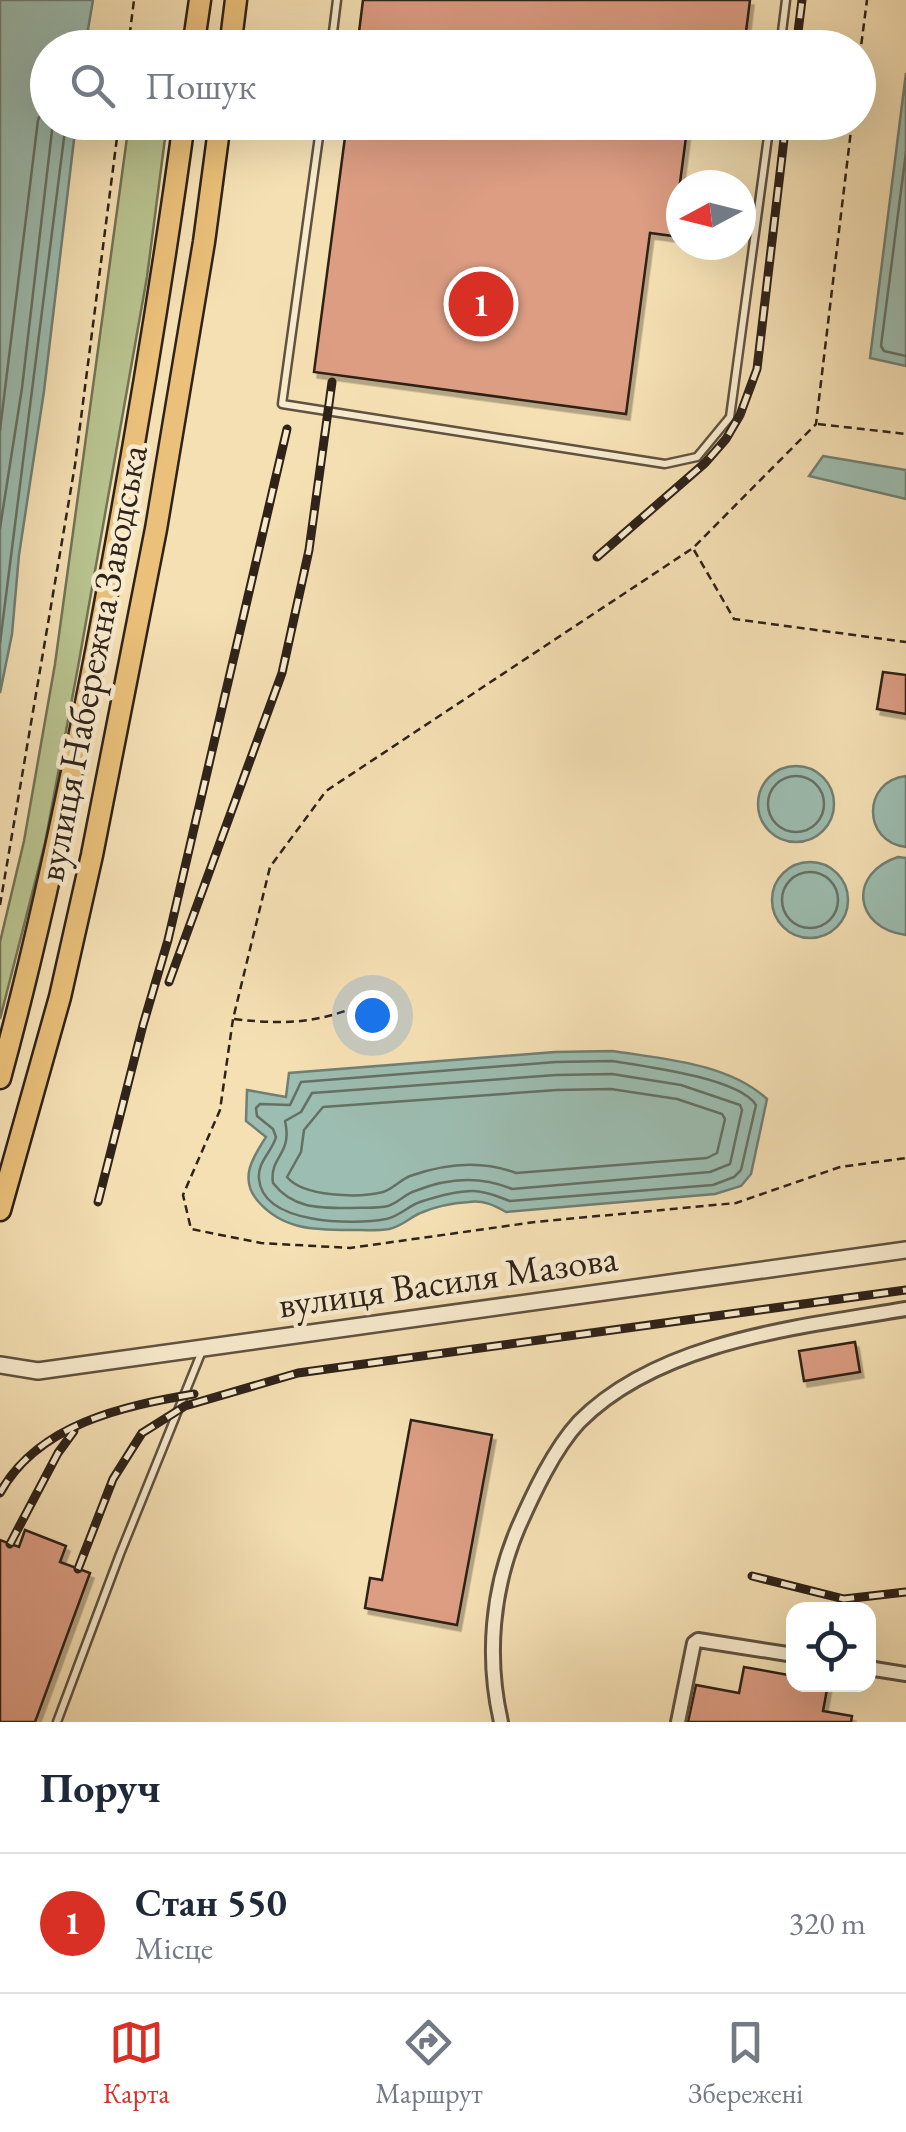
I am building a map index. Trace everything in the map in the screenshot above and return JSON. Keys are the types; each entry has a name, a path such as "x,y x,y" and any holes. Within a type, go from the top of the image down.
{"main road":[{"path":"196,30 200,0"},
{"path":"232,30 236,0"},
{"name":"вулиця Набережна Заводська","path":"0,1078 58,847 121,524 182,140"},
{"name":"вулиця Набережна Заводська","path":"0,1210 60,997 92,855 156,530 218,140"}],"street":[{"name":"вулиця Василя Мазова","path":"0,1365 29,1372 906,1250"},
{"path":"501,1722 492,1677 494,1618 506,1556 534,1490 578,1423 633,1380 698,1352 812,1324 906,1309"},
{"path":"678,1722 694,1643 698,1640 786,1655"},
{"path":"876,1669 906,1674"}],"lane":[{"path":"333,30 337,0"},
{"path":"782,30 786,0"},
{"path":"318,140 282,404 665,464 697,457 730,417 768,140"},
{"path":"57,1722 204,1347"}],"path":[{"path":"130,30 134,0"},
{"path":"863,30 867,0"},
{"path":"0,904 75,465 117,140"},
{"path":"850,140 816,424 693,548 326,790 270,867 233,1019 220,1110 183,1195 190,1229 261,1244 350,1248 552,1220 736,1202 840,1167 906,1158"},
{"path":"816,424 906,434"},
{"path":"693,548 734,619 906,642"},
{"path":"233,1019 284,1025 344,1013 380,997"}],"green space":[{"path":"127,140 165,140 147,277 78,667 45,843 0,1019 0,942 24,841 55,664"}],"water":[{"path":"0,0 93,0 88,30 30,30 30,140 74,140 12,634 0,693"},
{"path":"906,73 906,366 870,358"},
{"path":"823,456 906,470 906,499 809,476"},
{"path":"796,766 823,777 834,804 823,831 796,842 769,831 758,804 769,777"},
{"path":"906,776 906,847 881,834 873,812 881,788"},
{"path":"898,857 906,858 906,935 875,922 863,899 871,875"},
{"path":"810,862 837,873 848,900 837,927 810,938 783,927 772,900 783,873"},
{"path":"613,1051 714,1070 734,1077 767,1099 751,1174 741,1186 715,1194 506,1212 484,1202 458,1203 428,1210 394,1228 375,1230 324,1230 288,1223 267,1210 252,1192 250,1168 266,1137 246,1121 247,1090 286,1097 289,1073"}],"building":[{"path":"363,0 750,0 746,30 359,30"},
{"path":"345,140 686,140 682,170 666,170 666,235 650,233 626,414 314,372"},
{"path":"883,672 906,675 906,714 877,709"},
{"path":"855,1342 860,1372 804,1381 799,1351"},
{"path":"411,1420 492,1435 457,1625 365,1608 370,1578 382,1580"},
{"path":"25,1530 66,1546 60,1562 90,1573 35,1722 0,1722 0,1540 19,1547"},
{"path":"744,1667 786,1675 786,1692 827,1692 823,1711 852,1716 851,1722 688,1722 696,1685 739,1693"}],"railway":[{"path":"798,30 802,0"},
{"path":"597,557 705,463 740,415 757,369 784,140"},
{"path":"169,982 282,673 309,550 332,382"},
{"path":"98,1202 168,940 287,429"},
{"path":"78,1569 113,1479 142,1433 185,1406 298,1373 906,1290"},
{"path":"0,1493 16,1469 59,1435 111,1412 194,1394"},
{"path":"10,1544 58,1453 74,1431"},
{"path":"752,1576 844,1599 906,1592"}],"place":[{"name":"Стан 550","path":"481,304"}]}
